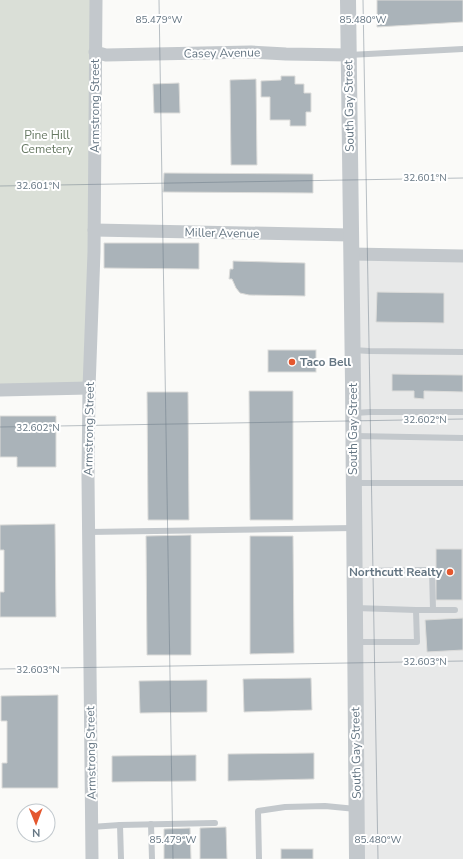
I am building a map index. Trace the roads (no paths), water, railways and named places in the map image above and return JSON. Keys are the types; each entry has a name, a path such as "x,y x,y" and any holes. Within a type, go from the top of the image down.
{"street":[{"name":"Armstrong Street","path":"92,859 88,477 89,388 94,252 96,0"},
{"name":"South Gay Street","path":"348,0 357,859"},
{"name":"Casey Avenue","path":"95,52 106,55 251,52 349,55"},
{"name":"Miller Avenue","path":"94,230 351,235"},
{"path":"351,254 463,256"},
{"path":"0,390 89,388"}],"lane":[{"path":"349,55 463,49"},
{"path":"352,350 463,352"},
{"path":"353,413 463,412"},
{"path":"353,436 463,438"},
{"path":"353,483 463,483"},
{"path":"88,532 354,528"},
{"path":"354,571 432,570 433,610"},
{"path":"355,608 455,610"},
{"path":"355,642 417,642 416,610"},
{"path":"259,859 258,810 285,807 325,806 356,809"},
{"path":"91,827 215,823"},
{"path":"151,824 152,859"},
{"path":"120,825 121,859"}],"place":[{"name":"Taco Bell","path":"292,362"},
{"name":"Northcutt Realty","path":"450,572"}],"park label":[{"name":"Pine Hill Cemetery","path":"47,142"}]}
